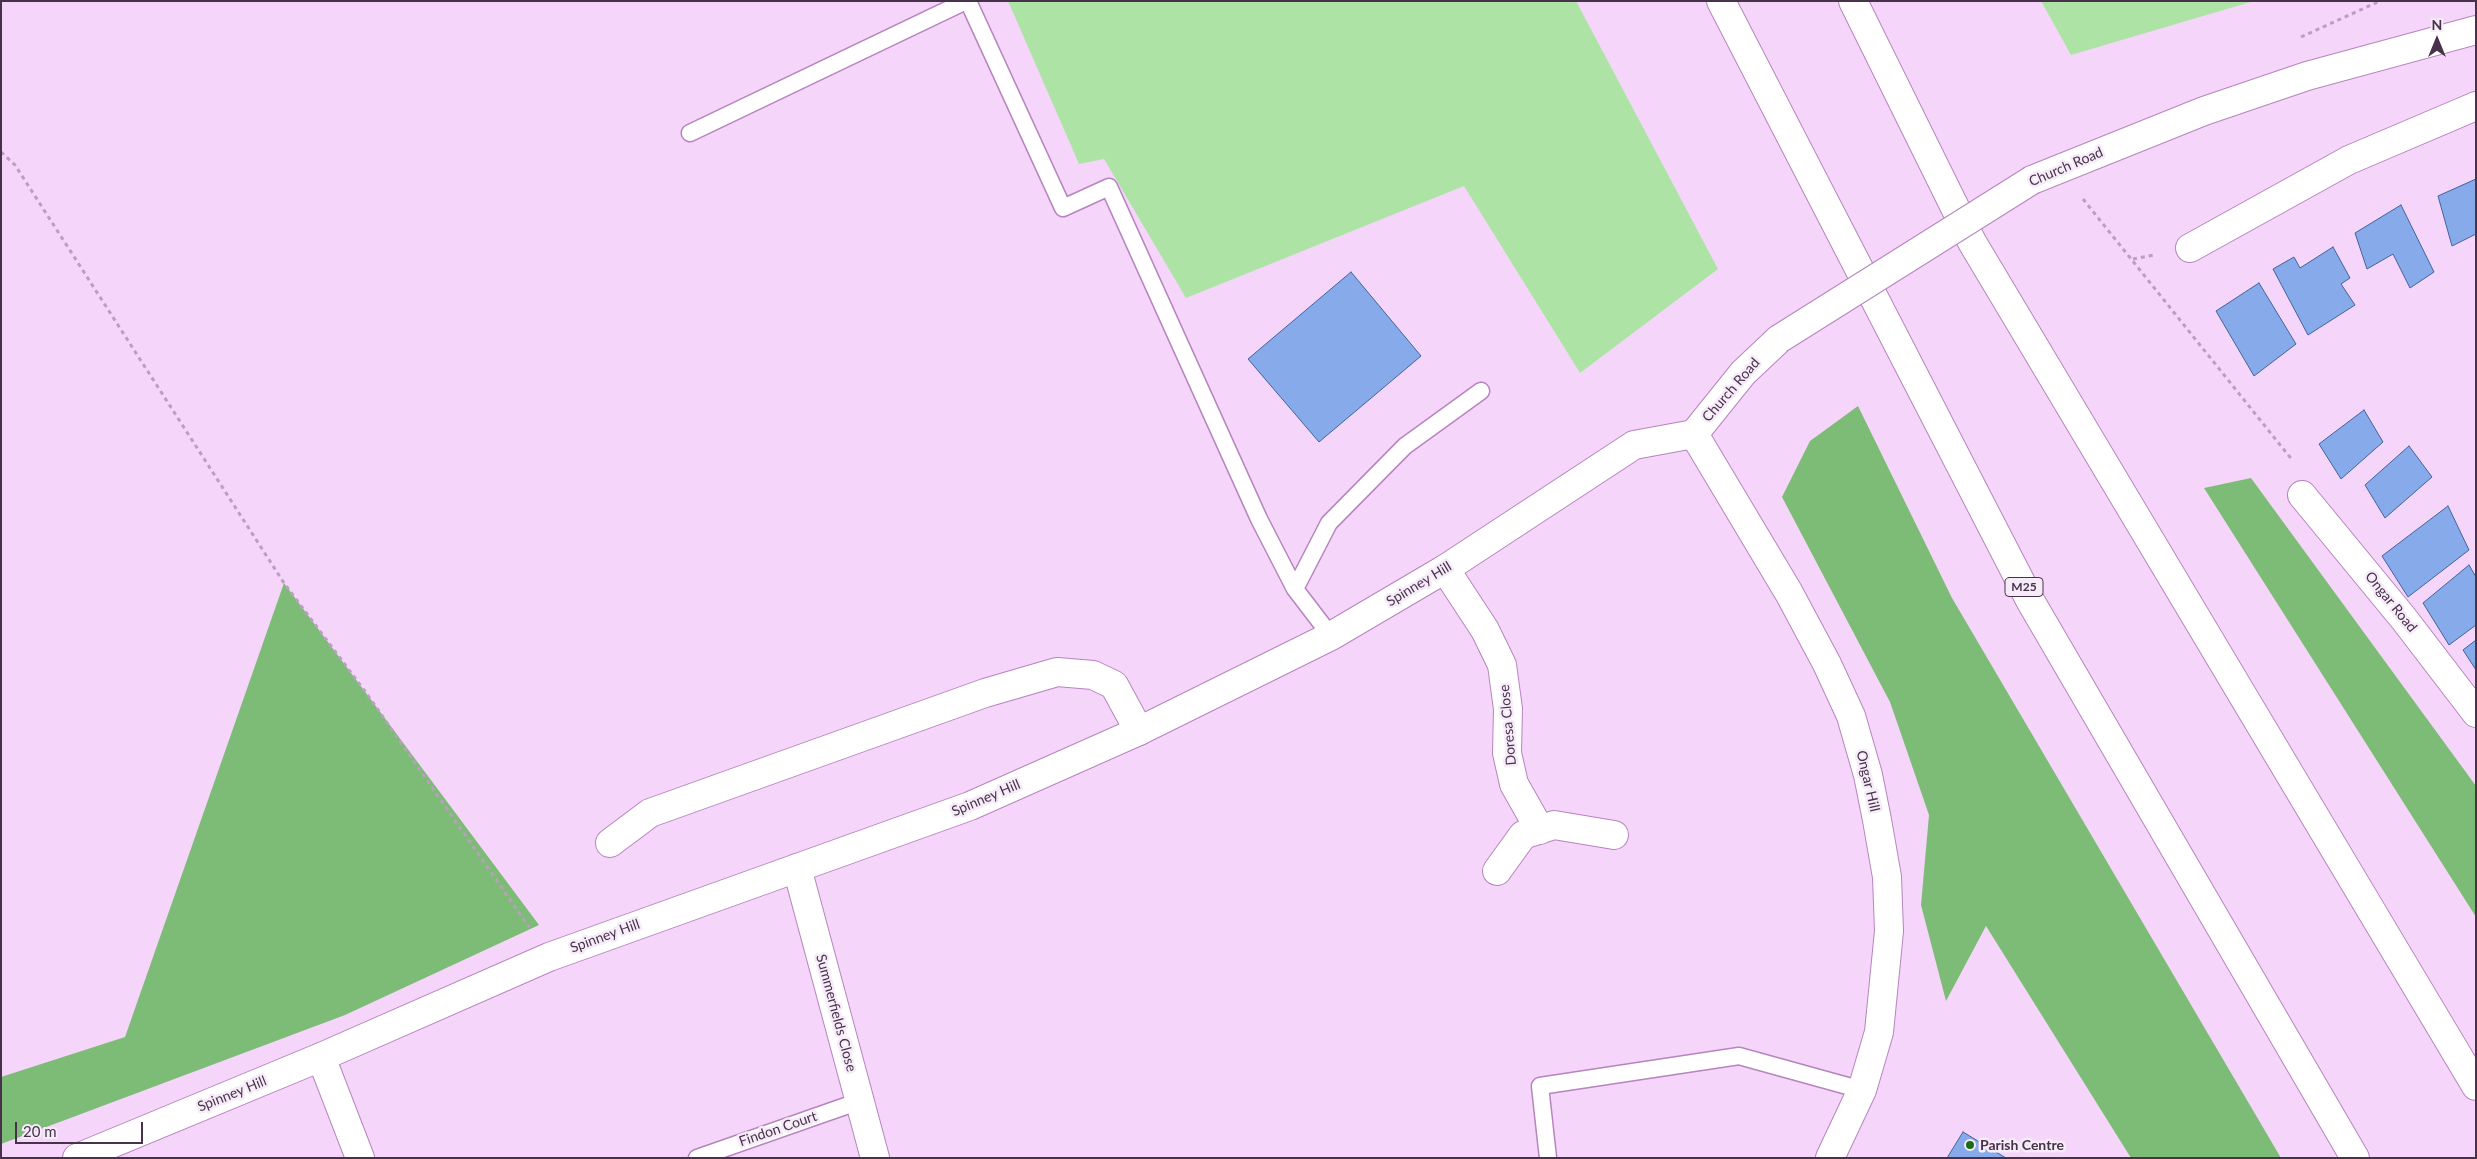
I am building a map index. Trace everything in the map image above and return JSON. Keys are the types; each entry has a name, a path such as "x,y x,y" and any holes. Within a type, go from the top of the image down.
{"main road":[{"name":"M25","path":"1721,1 2031,602 2355,1158"},
{"path":"1852,1 1972,242 2476,1086"},
{"name":"Church Road","path":"1694,434 1743,373 1779,339 2032,180 2213,108 2307,76 2476,30"},
{"path":"2190,248 2350,160 2476,106"},
{"name":"Spinney Hill","path":"77,1158 321,1057 549,957 970,806 1139,731 1332,636 1446,569 1634,445 1694,434"},
{"name":"Ongar Hill","path":"1694,434 1789,593 1827,664 1851,716 1868,775 1887,877 1889,931 1879,1032 1862,1090 1830,1158"},
{"name":"Ongar Road","path":"2302,495 2404,619 2476,713"},
{"name":"Doresa Close","path":"1446,569 1485,630 1502,665 1508,709 1507,752 1512,776 1514,784 1540,830"},
{"path":"610,843 650,814 985,693 1057,672 1093,675 1114,685 1139,731"},
{"path":"1497,871 1523,836 1554,825 1614,836"},
{"name":"Summerfields Close","path":"797,868 875,1158"},
{"path":"321,1057 360,1158"}],"lane":[{"path":"690,133 967,1 1063,208 1109,187 1259,519 1295,589 1332,636"},
{"path":"1295,589 1329,523 1405,446 1481,391"},
{"path":"1548,1158 1540,1086 1739,1056 1862,1090"},
{"name":"Findon Court","path":"697,1158 860,1100"}],"path":[{"path":"1,152 15,165 284,583 367,694 549,957"},
{"path":"2078,193 2095,211 2306,478 2302,495"}],"green space":[{"path":"1008,1 1576,1 1718,269 1580,373 1464,186 1186,298 1104,159 1079,164"},
{"path":"2041,1 2254,1 2071,55"},
{"path":"1858,406 1952,598 2281,1158 2131,1158 1986,926 1946,1001 1921,905 1929,815 1890,702 1782,497 1810,441"},
{"path":"2251,478 2476,786 2476,917 2204,488"},
{"path":"284,583 539,925 345,1015 1,1144 1,1077 125,1037"}],"building":[{"path":"2476,179 2476,234 2452,246 2438,196"},
{"path":"2401,205 2434,272 2410,288 2393,254 2367,269 2355,233"},
{"path":"2333,247 2350,278 2341,284 2355,305 2308,335 2273,269 2294,257 2300,268"},
{"path":"1351,272 1421,356 1319,442 1248,359"},
{"path":"2259,283 2296,344 2254,376 2216,311"},
{"path":"2364,410 2383,442 2341,479 2319,444"},
{"path":"2409,446 2432,477 2385,518 2365,485"},
{"path":"2448,506 2469,550 2408,597 2382,556"},
{"path":"2469,565 2476,577 2476,625 2449,645 2423,603"},
{"path":"2476,640 2476,670 2463,650"},
{"name":"Parish Centre","path":"1963,1132 2006,1158 1947,1158"}],"place":[{"name":"Parish Centre","path":"1970,1145"}]}
